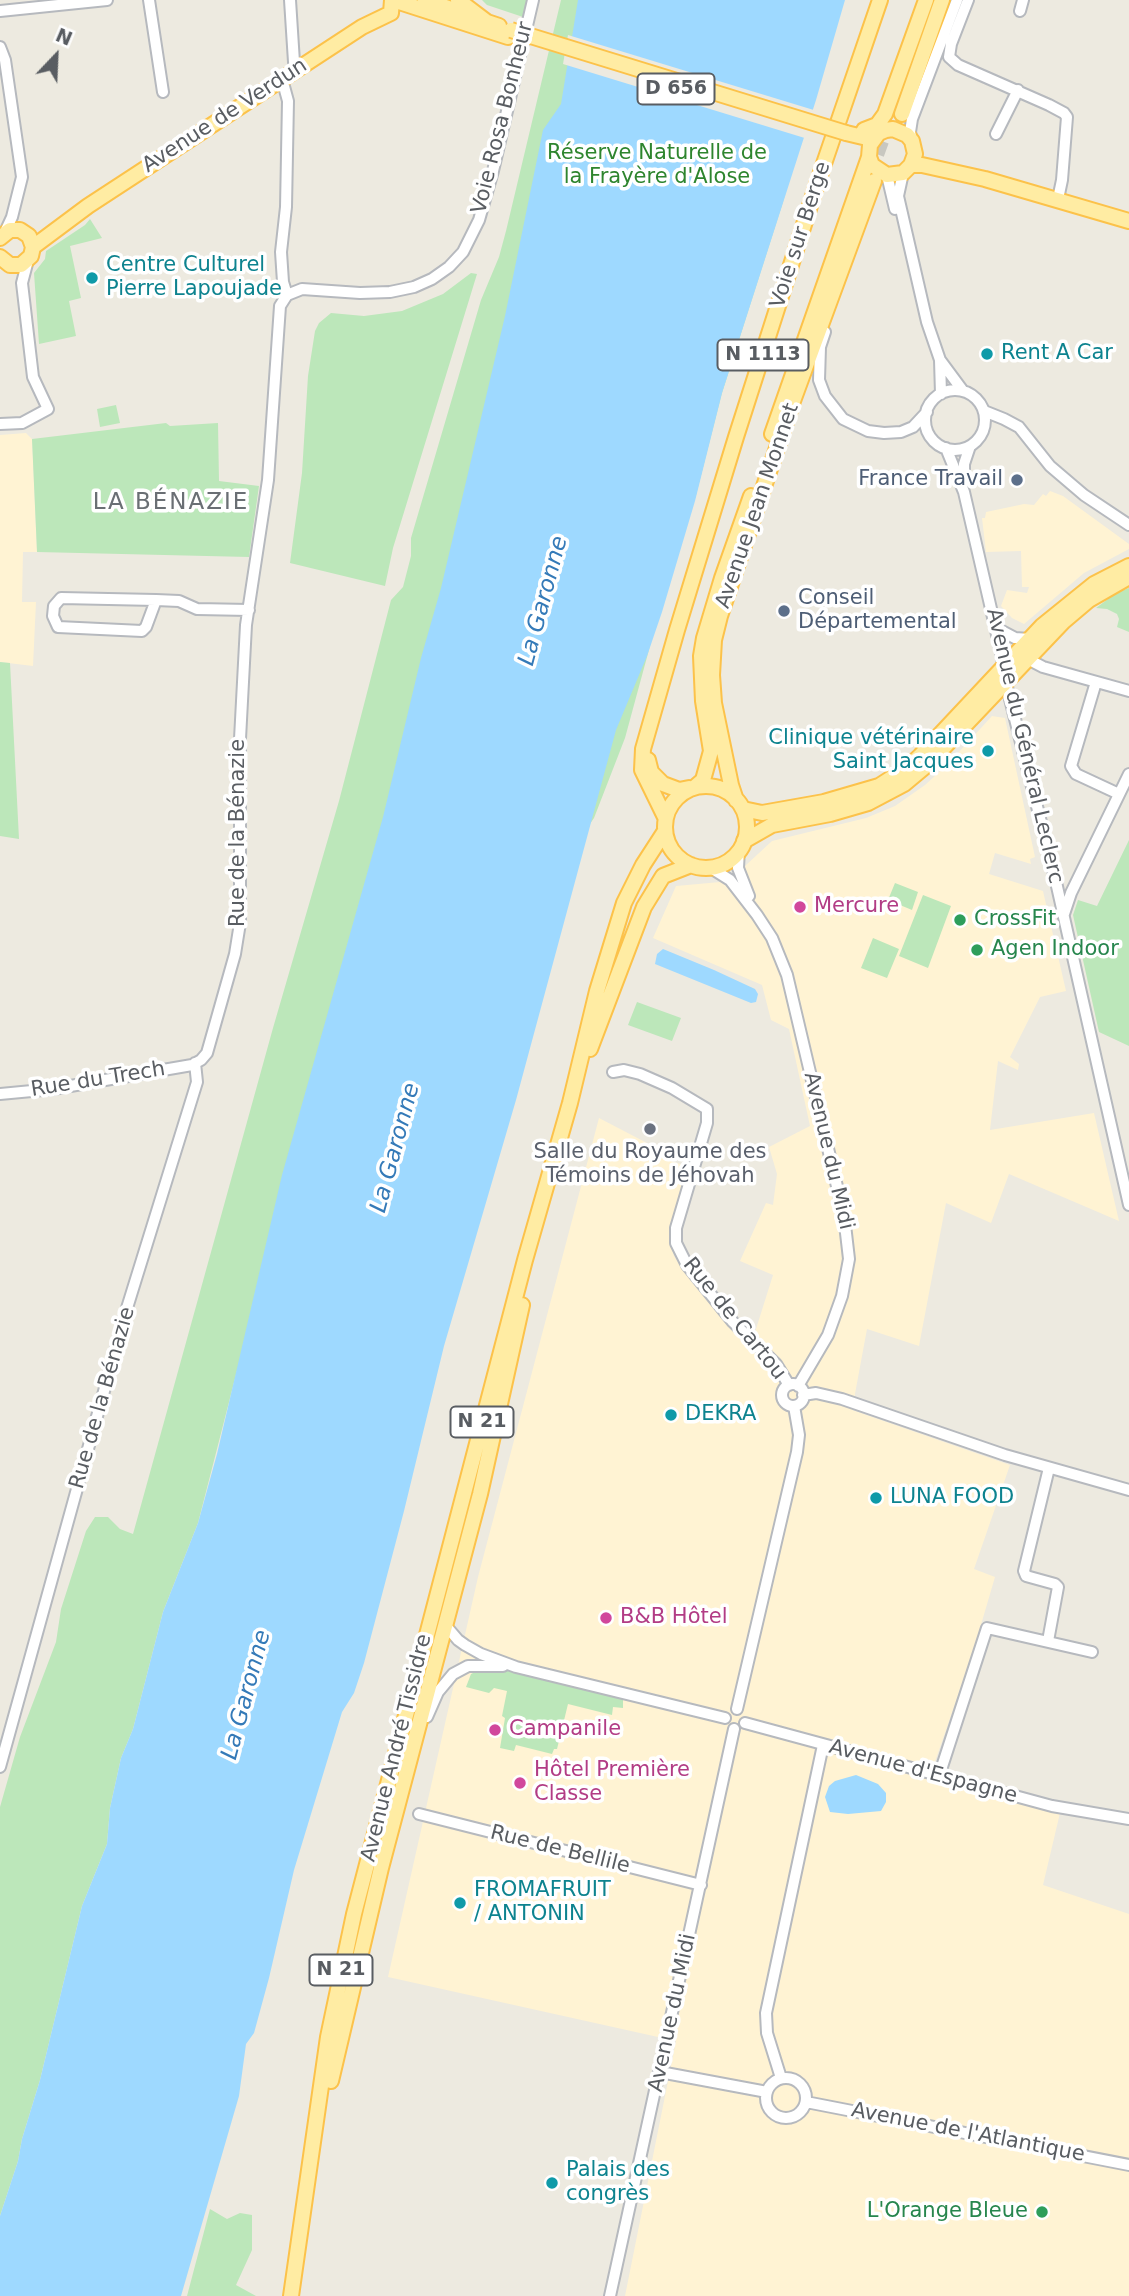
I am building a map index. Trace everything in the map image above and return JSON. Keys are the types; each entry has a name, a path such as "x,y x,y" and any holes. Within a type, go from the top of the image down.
{"main road":[{"name":"Avenue de Verdun","path":"5,263 21,265 88,206 362,27 391,13 392,0"},
{"name":"D 656","path":"392,0 828,126 845,135 869,155"},
{"path":"425,0 487,22"},
{"name":"D 656","path":"458,0 487,22 510,34 845,135 867,138 878,134"},
{"name":"Voie sur Berge","path":"655,712 728,462 816,187 880,0"},
{"path":"845,135 869,129 882,120 926,0"},
{"path":"933,0 897,113 942,0"},
{"path":"766,456 781,404 869,155 870,145 878,134 893,129 901,131 913,145 933,158 985,179"},
{"path":"907,169 913,145"},
{"path":"869,155 876,169 877,179 922,165 985,179 1129,221"},
{"name":"Avenue Jean Monnet","path":"693,787 703,780 711,751 703,701 701,656 722,578 766,456 877,179"},
{"name":"Avenue Jean Monnet","path":"739,804 731,785 714,703 714,640 720,615 793,401 877,179"},
{"name":"Avenue de Verdun","path":"12,230 44,229 68,213 88,206"},
{"path":"12,230 32,241 31,254"},
{"path":"1129,566 1094,584 1030,639 1021,656 1006,683 928,764 904,784 868,803 830,814 772,825 742,845 724,864 711,868 691,865 675,852 665,824 679,795 693,787 718,787 739,804 762,813 824,802 879,786 920,756 1003,667 1021,656 1089,600 1129,577"},
{"name":"N 1113","path":"655,712 648,751 651,772 670,788 679,790 693,787"},
{"name":"N 1113","path":"655,712 641,760 648,786 665,824"},
{"path":"739,804 747,824 742,845"},
{"name":"Avenue André Tissidre","path":"293,2296 328,2037 350,1932 525,1260 570,1103 588,1023 621,911 665,824"},
{"name":"Avenue André Tissidre","path":"570,1103 644,907 663,876 691,865"},
{"name":"Avenue André Tissidre","path":"293,2296 329,2087 356,1968 480,1494 514,1349 541,1209"}],"street":[{"path":"0,11 107,0"},
{"path":"149,0 163,92"},
{"path":"290,0 294,62 298,69"},
{"name":"Voie Rosa Bonheur","path":"287,295 302,289 360,293 390,292 414,287 449,267 463,252 476,228 493,171 533,0"},
{"path":"913,145 910,132 912,119 957,0"},
{"path":"968,0 951,44 949,57 958,65 1018,90 1067,117 1058,199"},
{"path":"0,47 5,60 21,168 12,230"},
{"name":"Rue de la Bénazie","path":"0,1766 127,1308 197,1082 195,1063 206,1053 239,932 240,738 249,610 269,468 280,306 287,295 283,282 281,252 286,207 288,101 282,79"},
{"path":"996,134 1018,90"},
{"path":"907,169 898,196 927,322 940,360 963,391 976,398 984,411 984,429 977,441 970,446 954,450 946,448 932,438 928,430 927,412"},
{"path":"877,179 892,202 905,233"},
{"path":"877,179 820,347 819,380 832,407 843,419 868,431 884,433 901,432 913,427 940,394 963,391"},
{"path":"0,424 22,423 48,409 33,377 22,283 31,254"},
{"path":"5,263 22,283"},
{"path":"940,360 940,394"},
{"path":"984,411 1019,427 1051,466 1084,495 1129,525"},
{"name":"Avenue du Général Leclerc","path":"964,492 964,464 970,446"},
{"name":"Avenue du Général Leclerc","path":"946,448 964,492 1006,683 1129,1205"},
{"path":"156,600 142,632 58,627 53,616 54,606 61,598 156,600 179,601 197,609 249,610"},
{"path":"996,628 1015,638 1030,639"},
{"path":"1021,656 1043,667 1129,691"},
{"path":"1096,682 1071,766 1076,774 1119,794"},
{"path":"1063,917 1071,893 1129,774"},
{"name":"Avenue du Midi","path":"742,845 738,868 757,915"},
{"name":"Avenue du Midi","path":"711,868 730,880 757,915 772,938 789,980 844,1216 849,1247 846,1279 828,1335 797,1389"},
{"name":"Rue du Trech","path":"0,1094 53,1089 195,1063"},
{"name":"Rue de Cartou","path":"613,1072 624,1070 640,1074 672,1088 707,1109 707,1123 676,1228 676,1243 687,1265 733,1322 797,1389 842,1399 1005,1455 1129,1490"},
{"path":"784,1389 797,1389 800,1403 794,1406 787,1404 783,1398 784,1389"},
{"path":"737,1709 769,1582 797,1452 799,1435 794,1406"},
{"path":"1048,1641 1058,1587 1026,1576 1024,1571 1049,1468"},
{"path":"446,1626 465,1645 516,1667 725,1718"},
{"path":"939,1776 988,1628 1092,1652"},
{"path":"398,1805 438,1692 453,1674 468,1666 481,1664 516,1667"},
{"path":"737,1709 745,1714 745,1723 741,1728 734,1729 728,1727 725,1718 728,1712 737,1709"},
{"name":"Avenue d'Espagne","path":"745,1723 1052,1806 1129,1819"},
{"name":"Avenue du Midi","path":"610,2296 734,1729"},
{"path":"781,2078 767,2033 766,2013 823,1745"},
{"name":"Rue de Bellile","path":"419,1814 701,1885"},
{"path":"660,2072 766,2092"},
{"path":"781,2078 800,2083 804,2088 806,2102 795,2116 783,2118 769,2108 766,2092 772,2083 781,2078"},
{"name":"Avenue de l'Atlantique","path":"806,2102 1129,2165"}],"shaded area":[{"path":"26,433 32,439 37,552 23,552 22,602 36,602 33,666 0,662 0,435"},
{"path":"1050,491 1063,496 1129,544 1129,549 1084,573 1024,624 1012,618 1001,606 1007,590 1027,593 1029,587 1022,587 1021,551 986,552 982,518 985,518 986,512 1024,504 1034,505 1043,494 1046,496"},
{"path":"992,716 1005,718 1035,857 1030,859 1031,864 995,853 989,874 1043,891 1066,991 1040,997 1010,1057 1019,1064 1018,1070 998,1061 990,1130 1094,1113 1119,1221 1009,1174 991,1223 946,1203 919,1346 867,1329 852,1410 1010,1465 974,1569 995,1577 973,1652 929,1779 1060,1813 1043,1885 1129,1914 1129,2296 625,2296 676,2041 388,1977 478,1577 599,1118 647,1143 645,1153 687,1166 669,1239 674,1256 686,1274 750,1348 773,1275 740,1261 766,1203 773,1205 777,1174 769,1147 810,1126 789,1029 771,1020 762,985 653,938 676,886 720,882 745,866 772,841 866,818 895,806 947,765"}],"green space":[{"path":"482,0 527,0 523,17 487,5"},
{"name":"Réserve Naturelle de la Frayère d'Alose","path":"561,0 841,0 783,202 722,393 696,495 625,738 594,818 249,1324 198,1523 163,1612 133,1729 121,1758 110,1808 107,1844 82,1906 40,2080 0,2216 0,1807 20,1737 56,1642 61,1609 86,1531 95,1517 108,1517 120,1529 133,1534 273,1028 339,801 391,600 403,587 411,556 411,538 481,300 499,257"},
{"path":"90,219 102,238 70,246 81,298 69,301 76,336 39,344 34,273 45,259 46,251"},
{"path":"471,273 477,274 393,548 385,586 290,563 302,473 308,376 315,331 319,323 331,313 364,316 402,311 443,294"},
{"path":"116,405 120,423 100,427 97,409"},
{"path":"166,423 170,426 218,423 219,481 259,486 249,557 37,552 32,439"},
{"path":"1129,588 1129,632 1117,627 1117,614 1096,608 1116,593"},
{"path":"0,662 10,663 19,839 0,836"},
{"path":"1129,840 1129,1046 1099,1032 1073,915 1078,900 1097,906"},
{"path":"895,883 918,892 912,910 888,900"},
{"path":"923,895 951,906 928,968 899,956"},
{"path":"873,938 899,949 887,978 861,968"},
{"path":"637,1002 681,1018 672,1041 628,1025"},
{"path":"483,1668 528,1673 623,1697 623,1708 613,1707 612,1715 568,1704 557,1749 554,1749 552,1754 516,1745 514,1751 500,1748 507,1691 494,1688 489,1693 466,1687 471,1674"},
{"path":"210,2209 227,2219 240,2213 252,2215 252,2250 236,2285 256,2296 187,2296"}],"water":[{"name":"La Garonne","path":"578,0 845,0 816,100 722,393 695,501 662,612 616,730 516,1100 444,1346 364,1663 354,1693 342,1712 294,1870 254,2033 246,2044 239,2096 181,2296 0,2296 0,2216 40,2080 82,1906 107,1844 110,1808 121,1758 133,1729 163,1612 198,1523 217,1454 282,1175 383,817 421,658 441,588 505,316 543,130 561,104"},
{"path":"663,949 755,989 758,994 756,1002 751,1003 655,964 657,954"},
{"path":"856,1775 878,1784 886,1793 886,1802 881,1811 848,1814 830,1812 825,1797 829,1786 835,1781"}],"pier":[{"path":"568,35 817,111 808,139 563,64"}],"tunnel":[{"path":"870,174 893,111"}],"place":[{"name":"Centre Culturel Pierre Lapoujade","path":"92,278"},
{"name":"Rent A Car","path":"987,354"},
{"name":"France Travail","path":"1017,480"},
{"name":"Conseil Départemental","path":"784,611"},
{"name":"Clinique vétérinaire Saint Jacques","path":"988,751"},
{"name":"Mercure","path":"800,907"},
{"name":"CrossFit","path":"960,920"},
{"name":"Agen Indoor","path":"977,950"},
{"name":"Salle du Royaume des Témoins de Jéhovah","path":"650,1129"},
{"name":"DEKRA","path":"671,1415"},
{"name":"LUNA FOOD","path":"876,1498"},
{"name":"B&B Hôtel","path":"606,1618"},
{"name":"Campanile","path":"495,1730"},
{"name":"Hôtel Première Classe","path":"520,1783"},
{"name":"FROMAFRUIT / ANTONIN","path":"460,1903"},
{"name":"Palais des congrès","path":"552,2183"},
{"name":"L'Orange Bleue","path":"1042,2212"}],"district":[{"name":"LA BÉNAZIE","path":"171,503"}]}
